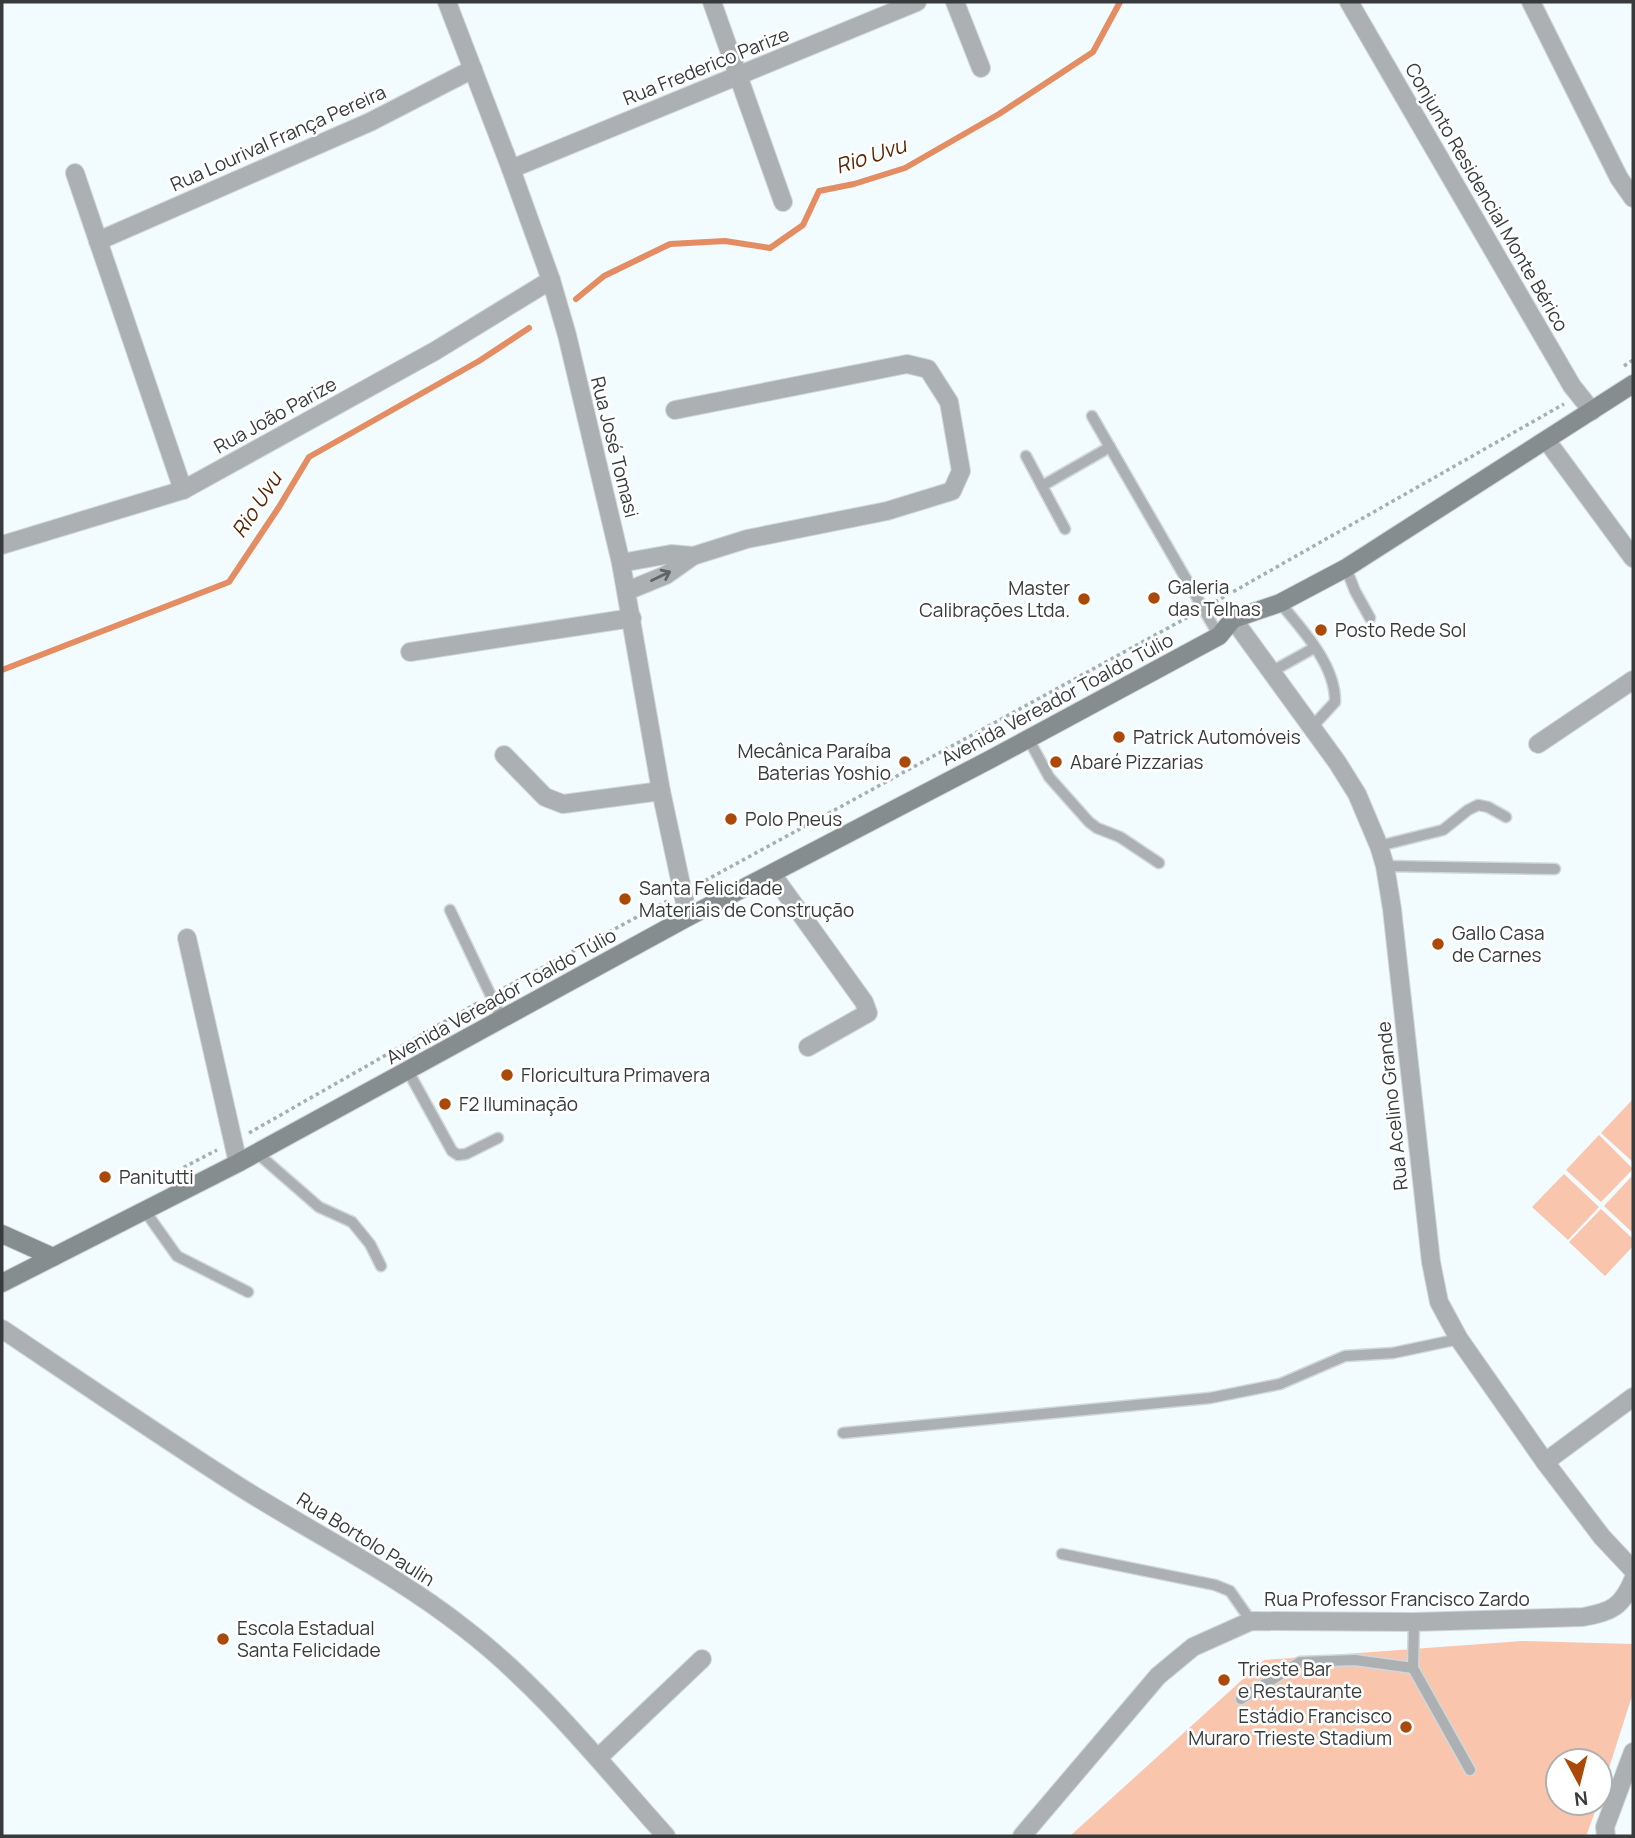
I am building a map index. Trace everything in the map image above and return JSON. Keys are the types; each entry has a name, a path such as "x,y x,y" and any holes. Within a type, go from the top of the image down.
{"main road":[{"path":"1233,619 1280,603 1346,568 1633,384"},
{"name":"Avenida Vereador Toaldo Túlio","path":"2,1283 257,1153 688,917 1219,636 1233,619"},
{"path":"2,1234 53,1257"}],"street":[{"name":"Rua José Tomasi","path":"447,2 512,169 551,280 567,335 627,591 661,791 688,917"},
{"path":"712,2 783,202"},
{"name":"Rua Frederico Parize","path":"512,169 916,2"},
{"path":"955,2 981,68"},
{"name":"Conjunto Residencial Monte Bérico","path":"1349,2 1580,395 1592,411"},
{"path":"1531,2 1619,178 1633,198"},
{"name":"Rua Lourival França Pereira","path":"98,241 370,122 473,69"},
{"path":"75,173 183,490"},
{"name":"Rua João Parize","path":"2,545 183,490 435,351 551,280"},
{"path":"627,591 666,575 693,556 747,539 887,511 952,491 961,471 949,402 928,369 907,364 675,410"},
{"path":"1547,441 1633,558"},
{"path":"621,563 671,554 693,556"},
{"path":"410,652 632,618"},
{"name":"Rua Acelino Grande","path":"1233,619 1357,793 1379,846 1385,866 1431,1262 1439,1302 1459,1339 1545,1462 1602,1537 1633,1570"},
{"path":"1538,744 1633,680"},
{"path":"504,755 545,797 562,804 661,791"},
{"path":"772,874 864,1002 868,1013 808,1046"},
{"path":"187,938 238,1163"},
{"name":"Rua Bortolo Paulin","path":"2,1329 239,1486 427,1601 464,1627 500,1658 598,1757 666,1836"},
{"path":"1545,1462 1633,1397"},
{"name":"Rua Professor Francisco Zardo","path":"1023,1836 1158,1676 1193,1647 1251,1621 1563,1619 1601,1614 1616,1607 1626,1597 1633,1580"},
{"path":"598,1757 702,1659"},
{"path":"1605,1836 1605,1827 1633,1752"}],"lane":[{"path":"1092,416 1219,636"},
{"path":"1042,486 1110,447"},
{"path":"1026,456 1065,529"},
{"path":"1346,568 1370,618"},
{"path":"1280,603 1303,630 1335,690 1335,702 1311,727"},
{"path":"1271,672 1314,648"},
{"path":"1028,738 1048,778 1093,826 1120,837 1159,863"},
{"path":"1379,846 1443,830 1478,805 1488,807 1506,817"},
{"path":"1385,866 1555,869"},
{"path":"450,910 502,1018"},
{"path":"408,1071 452,1151 458,1155 466,1154 498,1138"},
{"path":"257,1153 319,1207 352,1222 370,1244 381,1266"},
{"path":"145,1211 177,1256 248,1292"},
{"path":"843,1433 1209,1398 1280,1384 1346,1356 1393,1353 1459,1339"},
{"path":"1062,1553 1215,1585 1230,1591 1251,1621"},
{"path":"1414,1622 1413,1668 1470,1770"},
{"path":"1241,1699 1300,1662 1355,1660 1413,1668"}],"path":[{"path":"1623,367 1633,360"},
{"path":"162,1179 233,1142 491,995 1204,609 1580,395"}],"shaded area":[{"path":"1633,1099 1633,1162 1601,1133"},
{"path":"1599,1135 1633,1169 1601,1202 1566,1170"},
{"path":"1564,1174 1599,1207 1568,1240 1532,1207"},
{"path":"1633,1175 1633,1233 1604,1206"},
{"path":"1601,1209 1633,1239 1633,1246 1605,1276 1569,1242"},
{"name":"Estádio Francisco Muraro Trieste Stadium","path":"1522,1641 1633,1644 1633,1693 1614,1752 1614,1747 1544,1747 1544,1817 1593,1817 1587,1834 1583,1836 1070,1836 1264,1660"}],"waterway":[{"name":"Rio Uvu","path":"576,299 604,276 670,244 725,241 770,248 803,225 819,191 854,184 905,168 999,114 1093,52 1120,2"},
{"name":"Rio Uvu","path":"2,670 229,582 309,457 479,361 529,328"}],"place":[{"name":"Galeria das Telhas","path":"1154,598"},
{"name":"Master Calibrações Ltda.","path":"1084,599"},
{"name":"Posto Rede Sol","path":"1321,630"},
{"name":"Patrick Automóveis","path":"1119,737"},
{"name":"Mecânica Paraíba Baterias Yoshio","path":"905,762"},
{"name":"Abaré Pizzarias","path":"1056,762"},
{"name":"Polo Pneus","path":"731,819"},
{"name":"Santa Felicidade Materiais de Construção","path":"625,899"},
{"name":"Gallo Casa de Carnes","path":"1438,944"},
{"name":"Floricultura Primavera","path":"507,1075"},
{"name":"F2 Iluminação","path":"445,1104"},
{"name":"Panitutti","path":"105,1177"},
{"name":"Escola Estadual Santa Felicidade","path":"223,1639"},
{"name":"Trieste Bar e Restaurante","path":"1224,1680"},
{"name":"Estádio Francisco Muraro Trieste Stadium","path":"1406,1727"}]}
